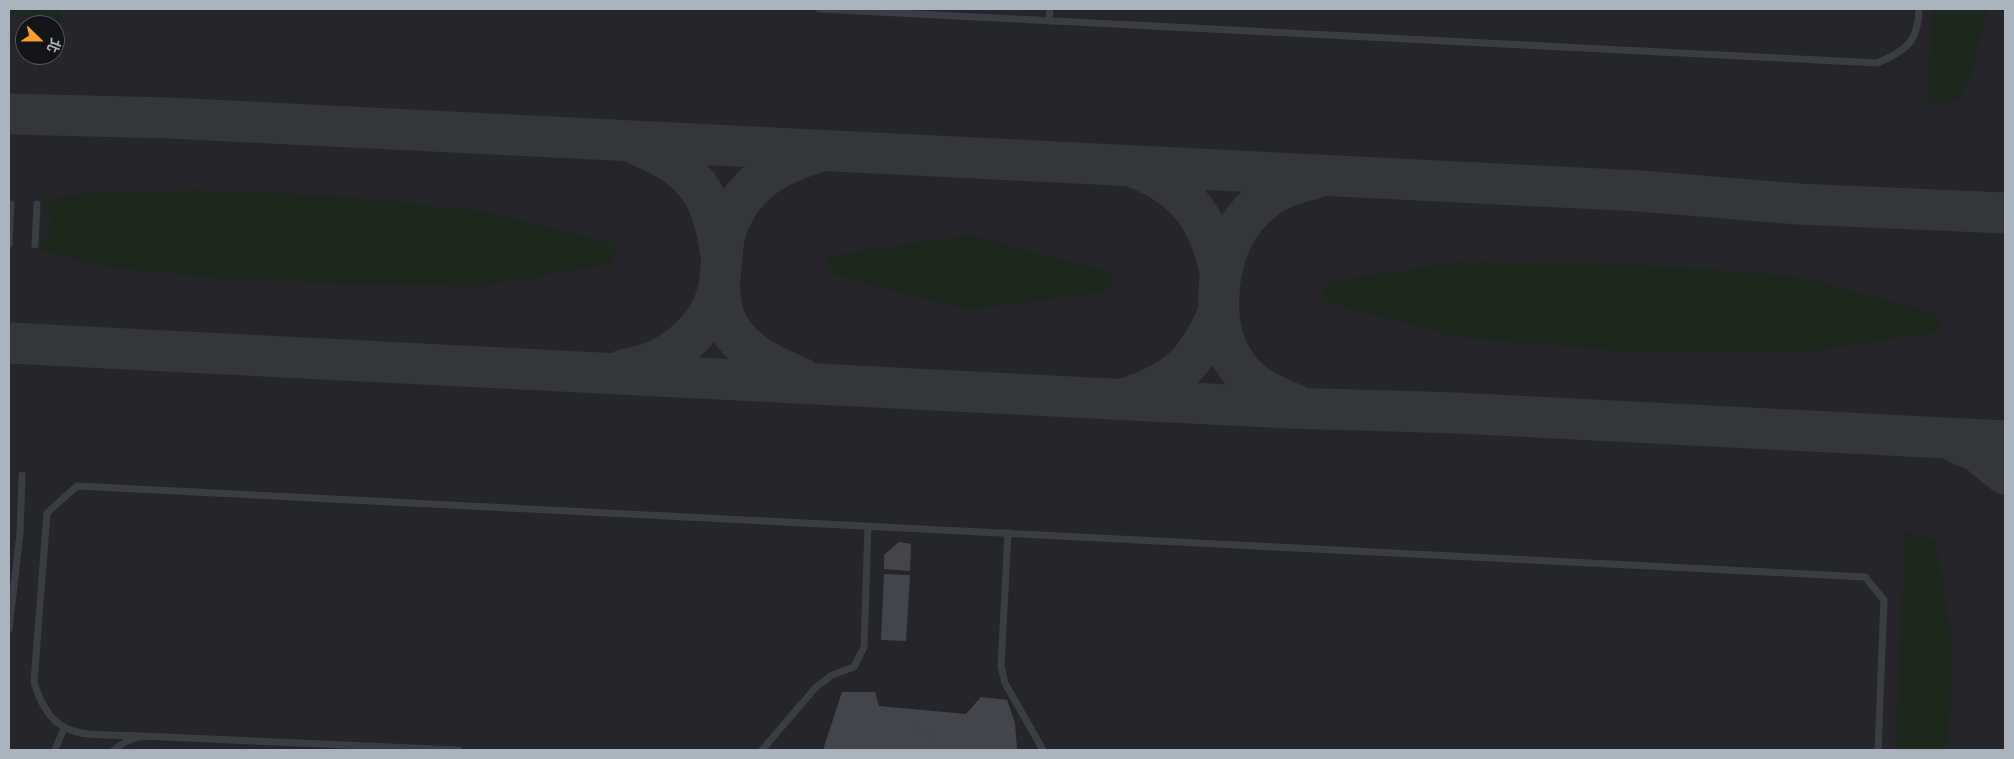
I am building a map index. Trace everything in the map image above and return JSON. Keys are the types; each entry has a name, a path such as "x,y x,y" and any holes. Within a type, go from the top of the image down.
{"lane":[{"path":"820,9 1877,63 1898,54 1914,38 1919,9"},
{"path":"1049,21 1050,9"},
{"path":"9,244 11,204"},
{"path":"35,245 37,204"},
{"path":"9,629 20,532 22,475"},
{"path":"458,750 73,732 58,725 47,714 39,700 34,682 47,513 77,486 1866,577 1884,600 1878,750"},
{"path":"762,750 816,687 832,675 854,667 864,647 868,526"},
{"path":"1008,534 1001,666 1005,684 1043,750"},
{"path":"55,750 64,728"},
{"path":"114,750 125,742 141,736"}],"path":[{"path":"913,732 914,720"},
{"path":"928,736 929,730"},
{"path":"896,750 897,744"},
{"path":"915,745 915,750"}],"shaded area":[{"path":"9,9 2005,9 2005,750 9,750"},
{"path":"9,9 61,9 61,15 20,15 9,12"},
{"path":"1932,9 1988,9 1968,84 1961,96 1948,104 1928,106"},
{"path":"200,190 351,197 486,212 612,244 616,254 611,264 482,286 347,284 217,278 99,266 40,250 42,238 49,237 51,213 42,212 43,200 99,191"},
{"path":"969,235 1112,273 1115,281 1108,291 967,310 835,275 826,264 829,256"},
{"path":"1459,262 1579,263 1722,270 1806,278 1937,314 1942,321 1938,332 1805,352 1647,353 1456,337 1327,302 1322,292 1328,282"},
{"path":"1905,531 1936,542 1953,646 1948,750 1896,750"}],"building":[{"path":"899,542 911,544 910,571 884,569 884,555"},
{"path":"884,574 910,575 906,641 881,640"},
{"path":"842,692 875,692 879,706 966,714 981,697 1007,700 1015,723 1017,750 823,750"}],"taxiway":[{"path":"9,114 170,118 1640,191 1798,204 2005,213"},
{"path":"636,144 657,153 673,163 698,185 712,215 721,256"},
{"path":"625,369 641,366 672,352 697,330 707,317 714,302 719,286 724,237 736,208 744,196 763,177 787,164 815,153"},
{"path":"1136,168 1154,176 1169,186 1193,208 1210,237 1220,273"},
{"path":"1296,405 1253,383 1241,371 1229,353 1222,334 1219,314 1219,293 1221,272 1227,252 1245,218 1274,193 1313,179"},
{"path":"719,285 723,312 735,336 754,354 801,378"},
{"path":"1127,398 1160,384 1184,368 1202,345 1218,313"},
{"path":"9,343 1289,408 1457,413 2005,441"},
{"path":"1953,441 1978,452 2005,474"}]}
